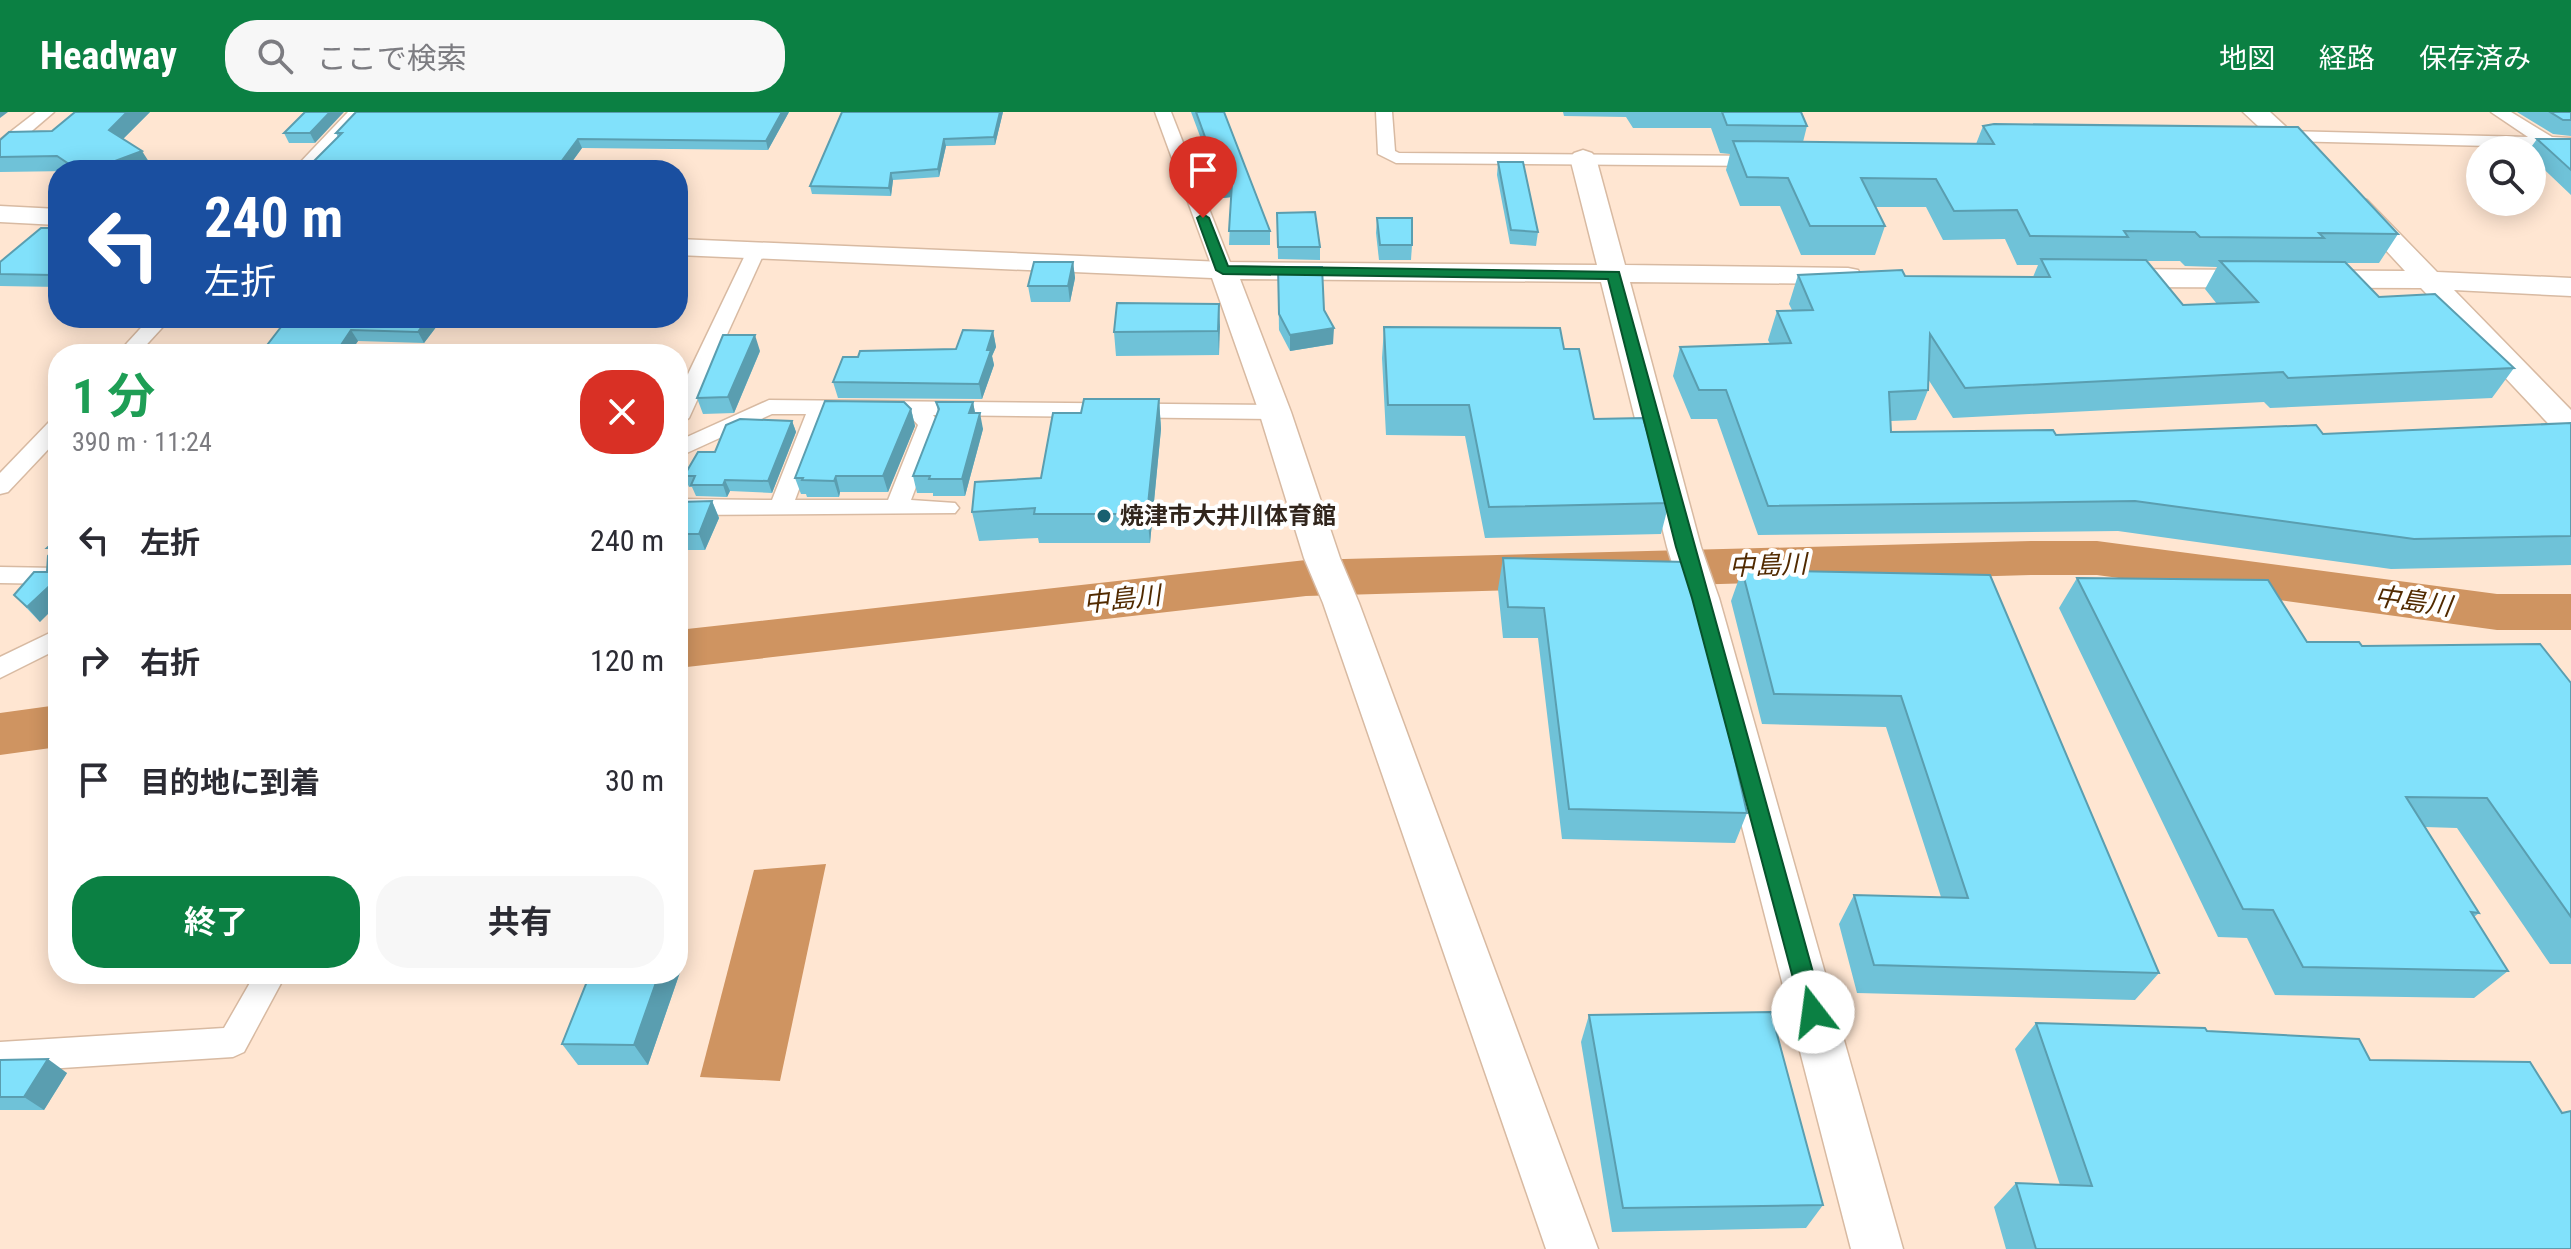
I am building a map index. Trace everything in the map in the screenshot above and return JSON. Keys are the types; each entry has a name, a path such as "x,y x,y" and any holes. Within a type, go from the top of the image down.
{"street":[{"path":"0,149 46,112"},
{"path":"311,160 357,112"},
{"path":"1163,112 1275,412 1322,558 1341,603 1572,1249"},
{"path":"1384,112 1387,154 1396,158 1789,162"},
{"path":"2255,112 2282,144 2333,183 2571,429"},
{"path":"2499,112 2548,142"},
{"path":"2282,144 2571,143"},
{"path":"1583,158 1684,547 1701,598 1877,1249"},
{"path":"0,214 48,216"},
{"path":"688,248 1223,270 1869,276"},
{"path":"688,397 756,251"},
{"path":"2076,278 2427,280 2571,287"},
{"path":"136,344 152,328"},
{"path":"688,445 769,407 1275,412"},
{"path":"781,507 819,407"},
{"path":"897,507 929,424 915,408"},
{"path":"0,487 48,437"},
{"path":"688,507 947,508"},
{"path":"0,575 48,576"},
{"path":"0,668 48,643"},
{"path":"0,1057 233,1042 265,984"}],"shaded area":[{"path":"826,864 780,1081 700,1077 754,870"}],"building":[{"path":"75,112 127,112 109,130 142,151 118,160 63,160 57,156 0,157 0,140 9,132 52,131"},
{"path":"305,112 330,112 310,133 284,133"},
{"path":"356,112 782,112 766,141 578,139 562,160 315,160 342,133 336,133"},
{"path":"842,112 1000,112 994,137 944,139 938,169 891,173 889,188 810,186"},
{"path":"1196,112 1224,112 1270,231 1229,231 1232,183 1222,184"},
{"path":"1722,112 1801,112 1807,126 1727,125"},
{"path":"2550,112 2571,112 2571,120 2563,120"},
{"path":"1983,126 2298,127 2398,234 2319,233 2324,238 2200,237 2195,232 2124,231 2128,237 2030,236 2017,210 1954,211 1936,179 1861,178 1885,226 1810,226 1788,178 1747,177 1733,141 1994,144"},
{"path":"2546,139 2571,139 2571,170 2546,147"},
{"path":"1498,162 1523,162 1538,232 1511,230"},
{"path":"1315,212 1320,247 1278,247 1277,213"},
{"path":"1377,218 1412,218 1412,245 1380,245"},
{"path":"41,228 48,228 48,275 0,274 0,262"},
{"path":"2041,259 2146,260 2183,305 2258,302 2220,261 2345,262 2379,297 2435,294 2514,368 2288,378 2283,372 1965,388 1930,334 1928,390 1889,392 1891,432 2053,430 2056,435 2316,425 2323,434 2571,423 2571,536 2414,539 2135,501 1768,506 1726,390 1699,390 1680,347 1791,343 1777,311 1813,310 1798,275 1902,270 1905,276 2050,277"},
{"path":"1034,262 1073,262 1068,286 1028,286"},
{"path":"1278,267 1322,267 1324,310 1334,328 1290,335 1279,314"},
{"path":"1117,303 1219,304 1218,331 1114,332"},
{"path":"1384,327 1560,328 1564,349 1579,349 1594,419 1643,418 1669,503 1489,507 1469,405 1388,405"},
{"path":"280,328 421,328 418,332 351,330 342,344 268,344"},
{"path":"963,330 993,331 987,350 991,350 979,384 833,382 843,357 858,357 860,351 956,349"},
{"path":"723,335 755,335 728,397 697,398"},
{"path":"1084,399 1159,399 1147,514 1034,514 1035,508 972,512 975,482 1041,478 1053,413 1081,413"},
{"path":"825,401 904,402 911,409 883,476 836,476 834,481 795,478"},
{"path":"936,402 973,402 969,413 980,413 962,479 913,476 939,409"},
{"path":"740,419 792,421 768,481 725,480 723,485 691,485 695,476 688,476 688,469 698,452 715,452 726,425"},
{"path":"712,501 699,534 688,534 688,502"},
{"path":"48,556 48,587 27,607 14,595 34,572 47,572"},
{"path":"1503,558 1687,562 1747,813 1569,809 1544,608 1508,607"},
{"path":"1742,570 1990,575 2159,973 1874,965 1854,895 1968,898 1901,696 1774,694"},
{"path":"2077,578 2268,580 2307,642 2359,642 2362,646 2540,644 2571,683 2571,917 2487,798 2406,797 2479,913 2471,912 2508,971 2303,967 2273,910 2243,909"},
{"path":"586,984 655,984 634,1045 562,1044"},
{"path":"1771,1012 1823,1205 1623,1208 1589,1015"},
{"path":"2036,1023 2205,1028 2207,1031 2359,1039 2370,1060 2530,1062 2562,1113 2571,1111 2571,1249 2036,1249 2016,1183 2092,1186"},
{"path":"48,1059 24,1097 0,1097 0,1060"}],"waterway":[{"name":"中島川","path":"688,648 1306,578 2031,558 2097,558 2497,612 2571,612"},
{"name":"中島川","path":"0,734 48,727"}],"place":[{"name":"焼津市大井川体育館","path":"1104,516"}],"route":[{"path":"1203,218 1223,270 1614,275 1684,547 1701,598 1813,1012"}]}
